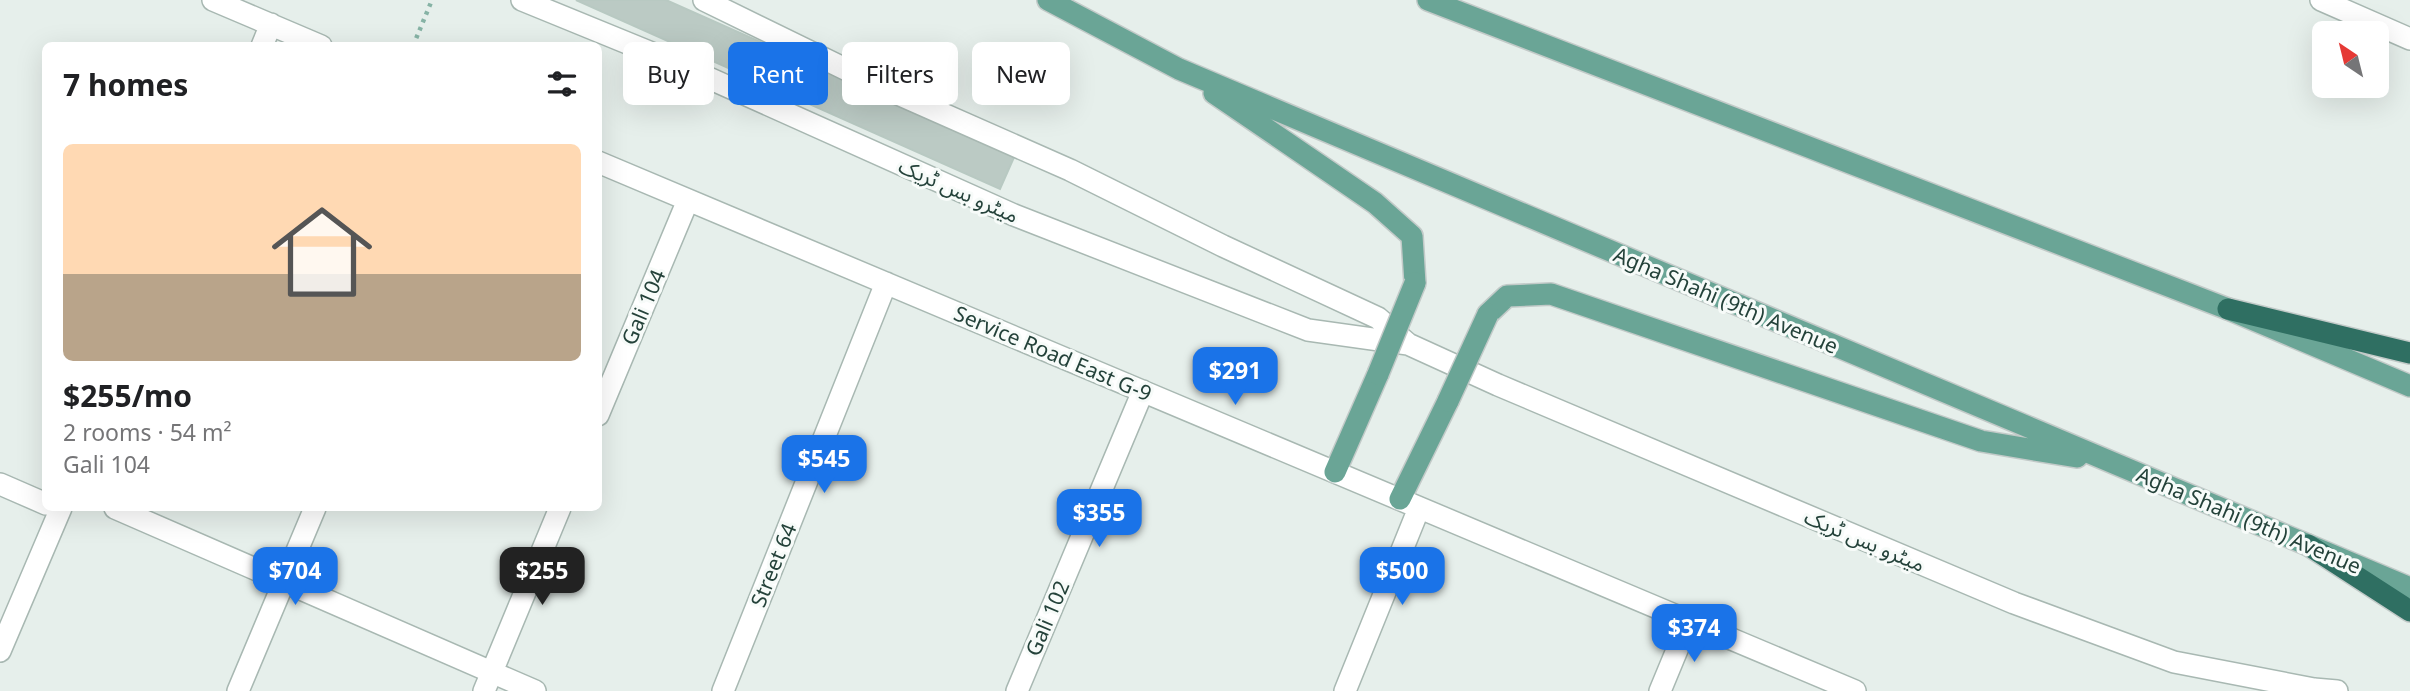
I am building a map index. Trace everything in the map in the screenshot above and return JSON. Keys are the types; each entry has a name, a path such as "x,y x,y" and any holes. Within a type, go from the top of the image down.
{"highway":[{"path":"2228,309 2410,353"},
{"path":"2308,545 2410,611"}],"main road":[{"name":"Agha Shahi (9th) Avenue","path":"1048,0 1179,69 2410,588"},
{"path":"1428,0 2228,309 2410,386"},
{"path":"1179,69 1375,202 1412,236 1415,283 1335,472"},
{"path":"1410,504 1448,401 1488,314 1507,296 1551,294 1981,441 2110,462"}],"street":[{"path":"214,0 312,42"},
{"name":"میٹرو بس ٹریک","path":"522,0 664,58 1014,215 1308,330 1408,344 1510,390 2014,603 2174,662 2337,691"},
{"name":"میٹرو بس ٹریک","path":"704,0 882,87 1070,170 1223,246 1378,318 1408,344"},
{"path":"2321,0 2410,38"},
{"path":"264,42 271,24"},
{"name":"Service Road East G-9","path":"602,164 1855,691"},
{"name":"Gali 104","path":"602,405 688,200"},
{"name":"Street 64","path":"723,691 886,283"},
{"name":"Gali 102","path":"1017,691 1143,391"},
{"path":"0,484 42,502"},
{"path":"1345,691 1410,504"},
{"path":"0,652 53,511"},
{"path":"122,511 284,580 488,682 535,691"},
{"path":"238,691 314,511"},
{"path":"488,682 559,511"},
{"path":"1660,691 1689,621"}],"path":[{"path":"415,42 432,0"}],"building":[{"path":"576,0 666,0 761,42 728,42 728,68 714,62 714,42 670,42"},
{"path":"828,72 842,78 842,105 902,105 1015,155 1000,189 812,105 828,105"}]}
